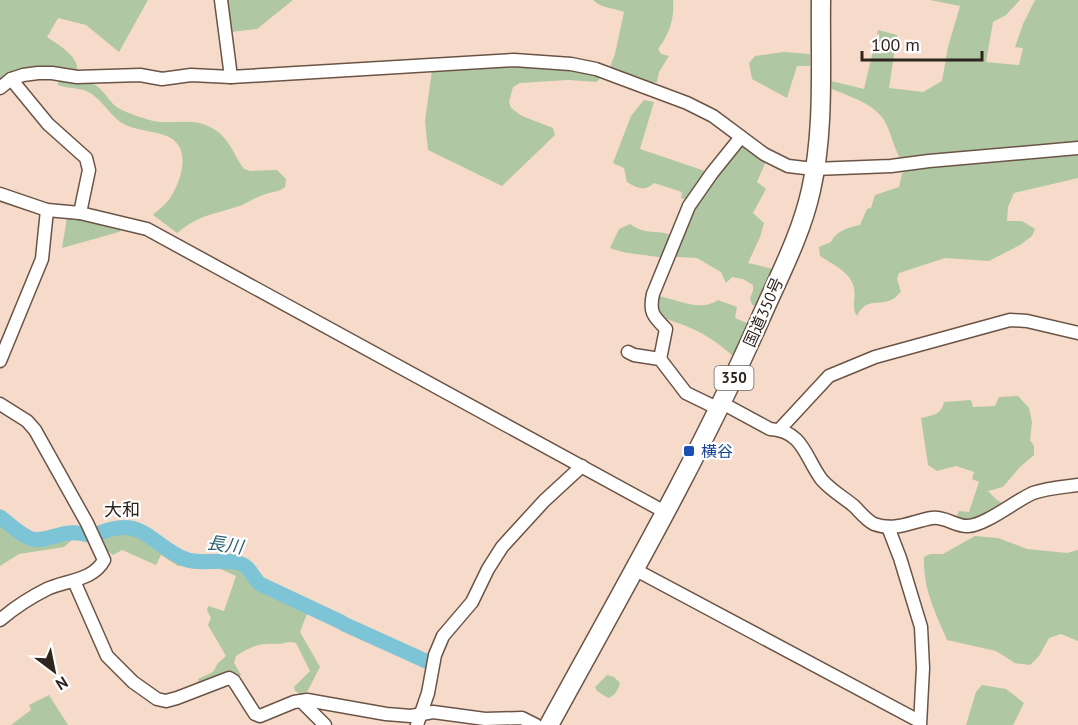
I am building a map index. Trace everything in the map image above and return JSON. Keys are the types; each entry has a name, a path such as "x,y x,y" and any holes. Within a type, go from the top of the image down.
{"highway":[{"name":"国道350号","path":"549,725 720,406 799,230 809,200 819,120 821,0"}],"street":[{"path":"221,0 231,77"},
{"path":"0,88 11,79 23,75 52,73 77,77 140,75 162,79 191,75 231,77 513,60 571,64 596,69 687,103 713,116 764,154 788,166 814,169 891,166 929,160 1078,148"},
{"path":"11,79 48,124 86,158 89,164 80,213"},
{"path":"660,359 666,329 656,319 650,308 653,294 689,206 741,137"},
{"path":"0,194 46,210 80,213 147,229 665,512"},
{"path":"0,361 42,259 46,210"},
{"path":"779,430 829,376 875,357 1010,320 1027,321 1078,333"},
{"path":"628,352 660,359 686,393 770,429 794,436 818,474 833,491 852,504 873,524 888,527 910,525 934,517 967,526 978,523 1032,494 1078,485"},
{"path":"0,405 27,421 35,430 104,560 101,565 82,579 46,590 0,620"},
{"path":"417,725 422,713 435,655 443,636 472,602 502,547 544,501 582,466"},
{"path":"634,569 920,723 923,668 921,627 888,527"},
{"path":"74,581 107,656 133,682 157,699 166,701 177,698 229,678 234,681 255,714 260,716 301,700 386,714 411,716 433,712 485,719 522,718 536,725"},
{"path":"301,700 325,725"}],"green space":[{"path":"0,0 148,0 119,52 86,25 58,18 47,37 72,56 77,72 27,69 8,74 0,80"},
{"path":"226,0 293,0 257,29 231,32"},
{"path":"593,0 673,0 670,26 658,49 661,54 669,56 659,72 657,82 632,79 619,74 610,67 624,12"},
{"path":"930,0 1020,0 1006,15 993,22 986,62 1019,65 1023,48 1015,47 1035,0 1078,0 1078,142 900,158 887,126 878,112 832,89 831,81 864,89 878,30 897,35 889,88 923,92 942,81 948,47 960,6"},
{"path":"784,52 810,54 810,66 797,66 787,98 752,79 749,63 755,56"},
{"path":"524,65 562,68 600,76 596,82 568,80 520,83 513,87 509,102 511,108 522,116 553,128 555,135 502,186 428,150 425,121 432,70"},
{"path":"58,78 90,82 100,89 116,107 146,119 162,122 195,122 210,127 227,141 244,169 250,171 277,170 286,179 285,187 242,205 201,218 177,233 153,215 170,198 179,180 182,156 176,142 164,135 122,123 90,93 58,85"},
{"path":"644,100 654,102 640,149 708,172 690,201 681,198 682,192 654,183 644,188 634,186 627,182 624,168 613,163 631,116"},
{"path":"742,142 766,161 757,182 766,189 753,213 764,223 748,263 773,269 758,306 752,305 750,298 753,285 743,279 732,277 726,283 721,272 697,258 674,255 693,206"},
{"path":"1078,152 1078,178 1014,193 1008,207 1007,221 1022,221 1035,229 1032,236 1020,245 989,261 945,258 899,273 897,279 901,292 888,301 865,306 857,316 854,309 854,288 849,277 820,256 819,247 831,242 843,230 860,225 867,209 871,208 875,195 899,187 902,173 916,167"},
{"path":"67,218 119,227 121,230 62,248"},
{"path":"630,224 642,230 671,235 663,258 610,248 619,229"},
{"path":"659,296 697,305 718,300 737,307 735,318 749,324 733,356 699,332 660,317 656,310"},
{"path":"1018,396 1029,408 1032,422 1030,440 1034,446 1034,455 1003,487 988,491 1006,505 975,522 955,519 959,511 969,512 979,482 972,479 974,472 956,466 937,471 928,465 921,418 939,412 944,402 971,400 973,407 995,406 999,397"},
{"path":"0,520 32,542 47,541 70,534 74,538 64,547 19,554 0,566"},
{"path":"114,529 140,534 185,562 240,566 259,587 308,611 300,632 320,667 307,692 301,694 295,691 294,687 310,671 296,643 290,642 265,644 246,650 236,656 234,663 241,675 236,679 200,687 198,679 213,672 226,656 208,625 211,618 207,610 208,606 224,611 236,576 216,567 178,566 161,555 156,565 122,550 113,555 105,549 103,538 105,533"},
{"path":"975,536 998,538 1027,549 1067,553 1078,550 1078,641 1061,634 1049,638 1039,656 1030,665 1015,663 996,651 947,640 934,610 925,580 924,557 930,554 943,554"},
{"path":"607,675 614,677 620,683 613,696 608,698 595,687"},
{"path":"982,685 1006,689 1024,703 1013,725 966,725 976,692"},
{"path":"49,695 68,725 11,725 31,710 29,705"}],"waterway":[{"name":"長川","path":"0,517 32,539 38,540 71,533 88,535"},
{"name":"長川","path":"97,534 125,527 136,529 185,559 199,562 239,563 247,568 260,584 341,622"},
{"name":"長川","path":"344,624 428,662"}],"place":[{"name":"横谷","path":"689,451"}],"district":[{"name":"大和","path":"122,510"}]}
